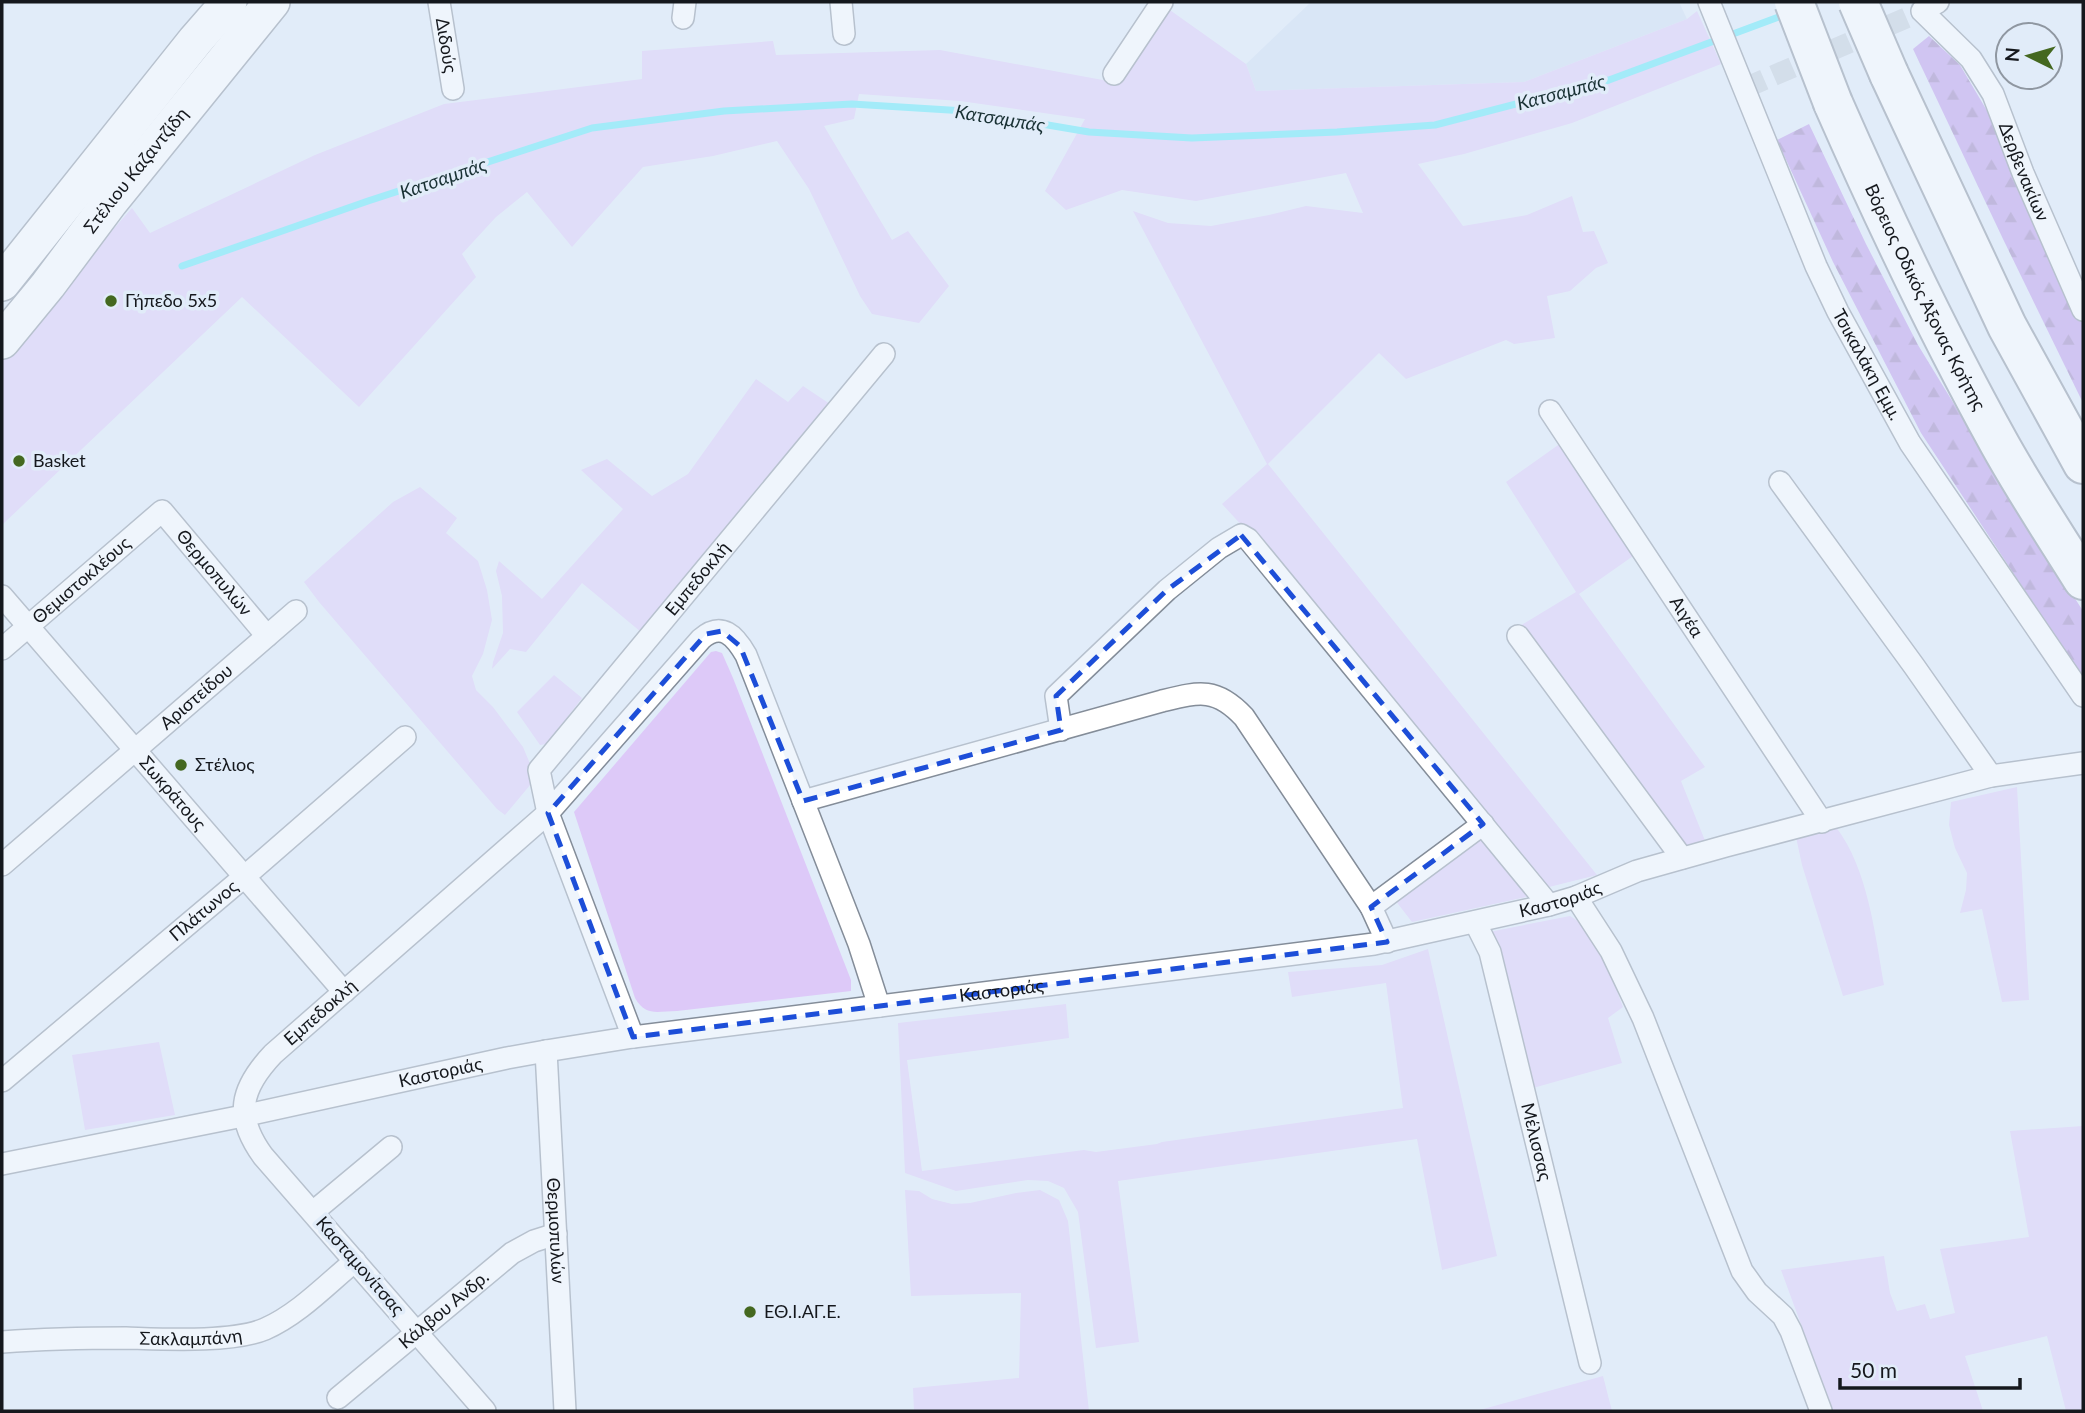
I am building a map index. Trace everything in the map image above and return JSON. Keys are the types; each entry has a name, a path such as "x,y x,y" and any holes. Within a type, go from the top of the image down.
{"highway":[{"name":"Βόρειος Οδικός Άξονας Κρήτης","path":"1794,2 1833,103 1908,270 2000,446 2083,580"},
{"path":"1858,2 2007,326 2083,464"}],"main road":[{"name":"Στέλιου Καζαντζίδη","path":"5,269 229,2"},
{"name":"Στέλιου Καζαντζίδη","path":"2,341 110,202 272,2"}],"street":[{"name":"Διδούς","path":"439,2 453,89"},
{"path":"841,2 844,34"},
{"path":"1114,74 1162,2"},
{"name":"Τσικαλάκη Εμμ.","path":"1709,2 1816,266 1844,324 1910,443 2083,696"},
{"name":"Δερβενακίων","path":"1930,6 1971,59 1993,94 2022,173 2083,310"},
{"name":"Εμπεδοκλή","path":"548,813 539,770 884,354"},
{"name":"Αιγέα","path":"1550,411 1822,822"},
{"path":"1780,482 1991,776"},
{"name":"Θεμιστοκλέους","path":"2,649 162,512"},
{"name":"Θερμοπυλών","path":"162,512 267,636"},
{"path":"1062,730 1056,696 1167,590 1219,548 1241,536 1248,539 1549,905"},
{"name":"Σωκράτους","path":"2,596 344,992"},
{"name":"Αριστείδου","path":"2,865 296,611"},
{"name":"Εμπεδοκλή","path":"243,1116 246,1096 264,1065 278,1050 548,813 701,639 712,631 722,631 735,639 746,655 803,802"},
{"path":"1518,636 1682,858"},
{"path":"878,1006 859,944 803,802 1185,695 1206,693 1221,698 1234,706 1244,718 1371,907 1387,942"},
{"name":"Πλάτωνος","path":"2,1081 405,737"},
{"name":"Καστοριάς","path":"2,1164 243,1116 507,1058 633,1037 1387,942 1549,905 1576,897 1637,871 1991,776 2083,763"},
{"path":"548,813 633,1037"},
{"path":"1371,907 1483,824"},
{"path":"1576,897 1611,950 1643,1018 1742,1271 1757,1292 1783,1316 1821,1411"},
{"name":"Μέλισσας","path":"1475,922 1490,952 1590,1363"},
{"name":"Θερμοπυλών","path":"546,1051 565,1411"},
{"name":"Κασταμονίτσας","path":"243,1116 255,1146 485,1411"},
{"path":"313,1212 391,1147"},
{"name":"Κάλβου Ανδρ.","path":"338,1398 512,1253 534,1241 556,1234"},
{"name":"Σακλαμπάνη","path":"2,1342 66,1338 215,1337 249,1333 288,1316 355,1261"}],"highlighted area":[{"path":"1241,535 1483,824 1371,907 1387,942 633,1037 548,813 706,634 722,631 740,646 803,801 1061,730 1056,696 1167,590"}],"shaded area":[{"path":"1311,2 1679,2 1687,19 1524,82 1256,91 1246,64"},
{"path":"1167,8 1246,64 1256,91 1524,82 1687,19 1697,11 1721,64 1572,123 1464,154 1418,164 1463,226 1527,215 1572,196 1583,232 1594,231 1608,263 1596,268 1570,291 1547,296 1555,338 1514,344 1506,340 1406,379 1379,353 1268,464 1597,875 1545,888 1282,569 1222,504 1267,464 1133,211 1168,223 1211,226 1306,206 1363,213 1346,173 1196,201 1122,190 1066,210 1045,191 1085,119 960,101 859,94 854,119 824,126 892,240 908,231 949,286 919,323 872,314 860,296 809,189 777,141 713,156 643,167 572,247 527,192 496,217 462,254 476,277 359,407 242,297 2,525 2,360 35,318 132,208 150,233 315,155 444,104 642,79 642,51 773,41 776,55 940,50 1119,83"},
{"path":"756,379 788,402 803,386 833,406 791,459 785,455 641,632 582,583 526,652 510,649 492,669 503,633 502,596 496,571 499,561 542,599 623,509 581,470 607,459 652,496 688,474"},
{"path":"1561,443 1636,554 1579,594 1705,767 1681,781 1706,843 1682,846 1518,627 1576,592 1506,482"},
{"path":"420,487 457,518 446,533 478,561 492,620 483,654 472,676 476,690 493,707 523,747 536,778 505,815 497,809 304,582 393,502"},
{"path":"711,652 722,653 733,678 851,980 851,991 653,1012 643,1008 635,998 574,812"},
{"path":"554,675 582,698 547,744 540,745 517,712"},
{"path":"2017,787 2029,1000 2002,1002 1982,909 1960,913 1967,873 1955,848 1949,825 1951,802"},
{"path":"1836,827 1856,862 1863,882 1884,985 1843,996 1802,865 1796,837"},
{"path":"1484,833 1530,896 1412,922 1395,900"},
{"path":"1570,916 1580,923 1596,944 1623,1007 1608,1018 1622,1063 1533,1088 1489,932"},
{"path":"1428,949 1497,1256 1442,1270 1417,1139 1118,1181 1139,1342 1096,1348 1078,1212 1064,1188 1048,1181 1028,1180 956,1191 905,1173 898,1023 1066,1004 1069,1038 907,1060 922,1171 1084,1150 1096,1152 1157,1144 1403,1108 1386,983 1292,997 1288,972 1382,965"},
{"path":"159,1042 175,1115 85,1130 72,1055"},
{"path":"2083,1126 2083,1411 2066,1411 2047,1336 1965,1356 1983,1411 1833,1411 1781,1270 1884,1256 1890,1293 1897,1311 1925,1304 1930,1319 1955,1313 1940,1249 2029,1237 2010,1131"},
{"path":"905,1190 919,1191 932,1199 952,1204 1040,1190 1059,1200 1068,1221 1089,1411 914,1411 913,1388 1019,1378 1021,1293 911,1296"},
{"path":"1603,1376 1612,1411 1476,1411"}],"green space":[{"path":"1929,36 1960,65 1999,131 2083,323 2083,403 1913,49"},
{"path":"1809,124 1918,345 2083,611 2083,679 1921,433 1833,262 1777,140"}],"waterway":[{"name":"Κατσαμπάς","path":"182,266 368,201 592,128 724,111 852,104 965,111 1089,132 1192,138 1435,125 1609,80 1787,14"}],"tunnel":[{"path":"1745,88 1922,11"}],"place":[{"name":"Γήπεδο 5x5","path":"111,301"},
{"name":"Basket","path":"19,461"},
{"name":"Στέλιος","path":"181,765"},
{"name":"ΕΘ.Ι.ΑΓ.Ε.","path":"750,1312"}]}
